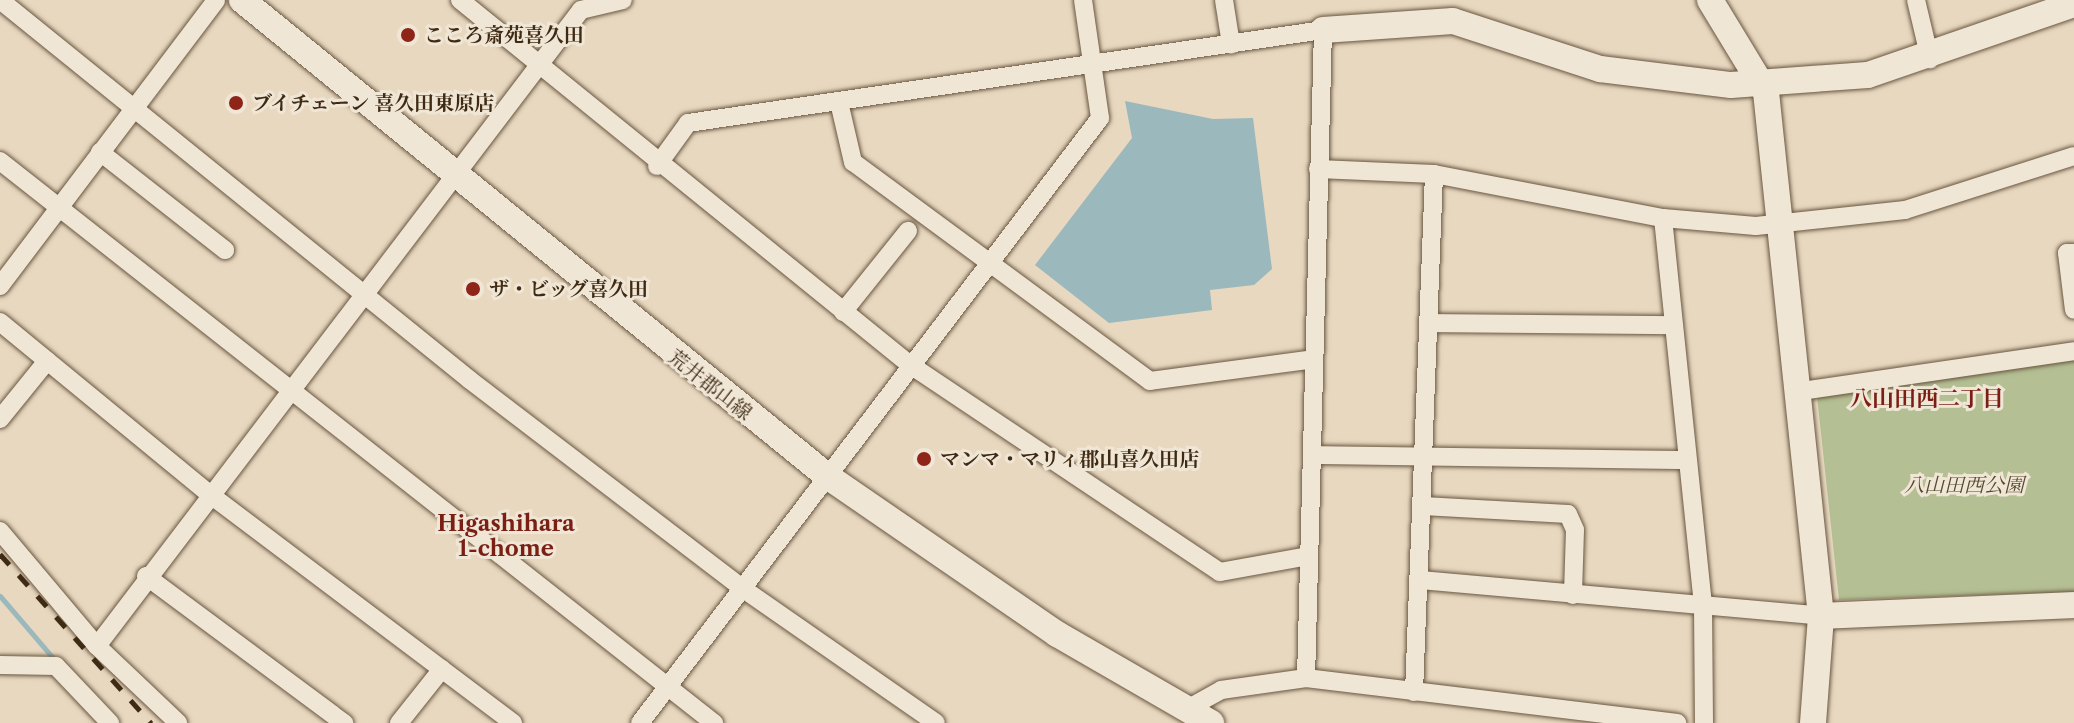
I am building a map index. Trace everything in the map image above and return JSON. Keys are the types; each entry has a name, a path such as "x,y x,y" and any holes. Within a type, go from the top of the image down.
{"street":[{"path":"0,0 363,295 742,588 936,723"},
{"path":"0,286 216,0"},
{"name":"荒井郡山線","path":"242,0 451,174 827,476 1031,618 1211,723"},
{"path":"460,0 657,166 909,364 1220,572 1309,556"},
{"path":"97,646 208,493 363,295 537,63 581,10 623,0"},
{"path":"640,723 909,364 1100,118 1083,0"},
{"path":"1224,0 1231,44"},
{"path":"1710,0 1764,83 1801,391 1821,616 1813,723"},
{"path":"1916,0 1930,59"},
{"path":"657,166 688,123 1323,30 1453,21 1624,74 1764,83 1836,80 1930,59 2074,4"},
{"path":"1306,678 1323,30"},
{"path":"839,102 849,158 992,258 1150,381 1314,359"},
{"path":"100,152 225,250"},
{"path":"1318,169 1434,174 1663,218 1783,225 1967,196 2074,156"},
{"path":"0,161 58,210 714,723"},
{"path":"1414,692 1421,580 1434,174"},
{"path":"1663,218 1703,607 1704,723"},
{"path":"843,312 908,231"},
{"path":"2074,253 2067,253 2074,310"},
{"path":"0,322 208,493 513,723"},
{"path":"1430,323 1672,325"},
{"path":"1801,391 2074,351"},
{"path":"0,419 47,361"},
{"path":"1312,455 1687,460"},
{"path":"1423,506 1568,514 1575,530 1573,595"},
{"path":"0,531 97,646 178,723"},
{"path":"146,576 344,723"},
{"path":"1421,580 1821,616 2074,605"},
{"path":"0,665 56,666 110,723"},
{"path":"399,723 442,669"},
{"path":"1187,709 1221,690 1306,678 1677,723"}],"green space":[{"name":"八山田西公園","path":"2074,358 2074,592 1839,600 1817,396"}],"water":[{"path":"1125,101 1213,119 1253,118 1272,269 1254,285 1210,290 1212,310 1109,323 1035,265 1132,138"}],"waterway":[{"path":"0,596 54,659"}],"railway":[{"path":"0,554 151,723"}],"place":[{"name":"こころ斎苑喜久田","path":"408,35"},
{"name":"ブイチェーン 喜久田東原店","path":"236,103"},
{"name":"ザ・ビッグ喜久田","path":"473,289"},
{"name":"マンマ・マリィ郡山喜久田店","path":"924,459"}],"district":[{"name":"八山田西二丁目","path":"1927,399"},
{"name":"Higashihara 1-chome","path":"506,536"}]}
